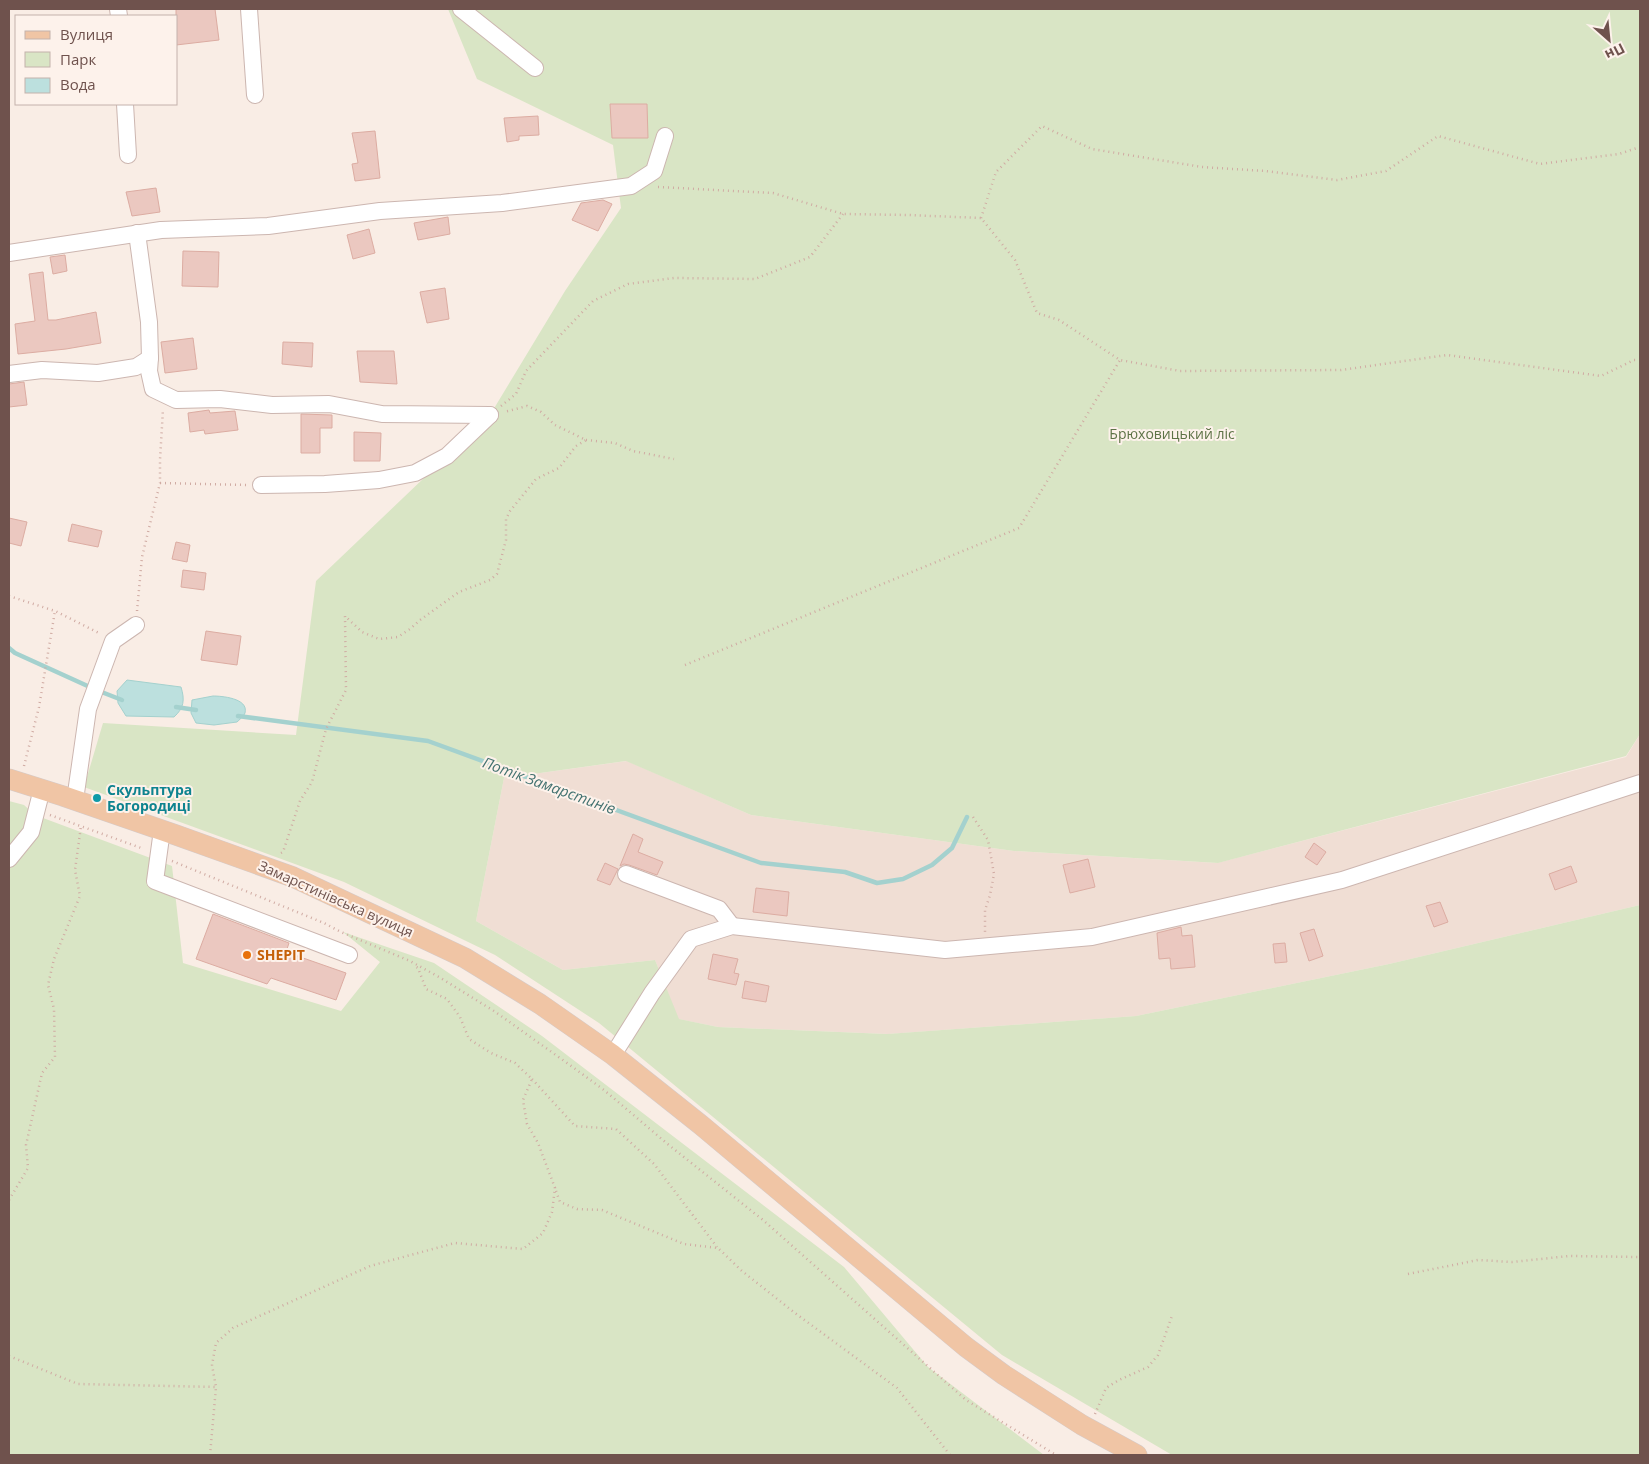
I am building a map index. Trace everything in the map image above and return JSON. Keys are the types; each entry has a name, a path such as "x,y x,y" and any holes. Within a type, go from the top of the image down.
{"main road":[{"name":"Замарстинівська вулиця","path":"14,780 162,830 292,877 465,958 540,1004 613,1055 701,1125 966,1347 1004,1375 1058,1410 1137,1455"}],"street":[{"path":"249,9 255,95"},
{"path":"462,9 535,68"},
{"path":"125,105 128,155"},
{"path":"9,253 161,230 268,226 380,211 502,203 631,186 654,171 665,136"},
{"path":"137,233 149,322 150,371 153,389 176,400 220,399 272,405 329,404 382,414 490,415"},
{"path":"9,374 42,370 98,373 136,367 150,358"},
{"path":"261,485 325,484 380,480 415,473 448,456 490,415"},
{"path":"75,800 88,709 113,641 136,625"},
{"path":"613,1055 652,992 692,939 732,926 945,950 1092,937 1342,880 1640,783"},
{"path":"9,859 31,832 42,789"},
{"path":"162,830 155,881 349,955"},
{"path":"626,874 719,909 732,926"}],"path":[{"path":"981,218 996,172 1042,126 1092,149 1202,167 1266,171 1337,180 1386,171 1438,136 1540,164 1620,154 1640,147"},
{"path":"658,187 773,194 843,214 981,218 1015,260 1037,313 1059,320 1120,360 1180,371 1341,370 1447,355 1601,376 1634,360 1640,360"},
{"path":"490,415 516,394 526,371 593,301 628,284 674,278 754,279 810,257 843,214"},
{"path":"685,665 1019,528 1120,360"},
{"path":"136,625 142,557 160,484 164,394"},
{"path":"490,415 527,406 541,412 554,425 586,440 615,443 633,451 674,459"},
{"path":"257,864 283,852 300,801 312,782 326,728 346,690 345,616 362,632 379,639 398,636 410,630 420,620 460,592 490,580 497,574 506,540 506,519 510,511 536,479 559,468 576,446 586,440"},
{"path":"160,484 261,485"},
{"path":"9,596 55,611 113,641"},
{"path":"14,780 39,707 55,611"},
{"path":"37,810 158,854 324,922 341,932 410,961 494,1011 604,1090 670,1146 763,1220 966,1400 1056,1455"},
{"path":"973,817 988,840 994,874 985,910 985,946"},
{"path":"9,1200 28,1168 26,1145 42,1073 55,1057 54,1009 48,985 54,959 80,896 74,870 80,826"},
{"path":"410,961 418,968 426,989 447,999 460,1017 469,1039 491,1053 515,1063 575,1126 616,1129 654,1164 718,1248 742,1271 795,1313 896,1388 950,1455"},
{"path":"532,1079 523,1100 527,1124 538,1144 560,1202 577,1209 602,1210 684,1244 718,1248"},
{"path":"210,1455 216,1387 212,1365 216,1342 233,1328 370,1266 455,1243 523,1249 543,1233 552,1212 555,1188"},
{"path":"1408,1274 1478,1260 1512,1262 1569,1256 1640,1257"},
{"path":"1093,1418 1106,1388 1148,1367 1158,1355 1172,1316"},
{"path":"9,1356 78,1384 216,1387"}],"shaded area":[{"path":"1640,734 1640,905 1389,964 1136,1016 888,1034 718,1027 678,1019 655,960 563,970 476,921 504,778 627,761 751,815 1014,851 1217,863 1626,757"}],"green space":[{"name":"Брюховицький ліс","path":"448,9 1640,9 1640,734 1626,756 1218,863 1014,851 751,815 626,761 504,778 476,921 563,970 655,960 679,1019 718,1027 887,1034 1136,1016 1389,964 1640,905 1640,1455 1172,1455 1002,1355 599,1023 495,955 344,882 84,787 103,723 296,735 316,581 490,415 565,291 621,208 613,145 477,79"},
{"path":"9,801 24,805 35,815 172,866 183,963 341,1011 380,962 343,932 434,963 542,1036 844,1267 928,1367 1044,1455 9,1455"}],"water":[{"path":"127,680 181,687 183,696 182,707 174,717 126,716 118,703 117,691"},
{"path":"213,696 228,697 239,701 245,708 245,713 237,722 214,725 196,723 191,713 192,700"}],"building":[{"path":"176,9 215,9 219,40 178,45 178,15 176,15"},
{"path":"610,104 647,104 648,138 612,138"},
{"path":"538,116 539,135 519,136 519,140 507,142 504,118"},
{"path":"375,131 380,178 355,181 352,164 358,163 352,133"},
{"path":"156,188 160,212 132,216 126,192"},
{"path":"603,200 612,204 598,231 572,220 581,203"},
{"path":"448,217 450,234 418,240 414,223"},
{"path":"369,229 375,253 353,259 347,235"},
{"path":"183,251 219,252 218,287 182,286"},
{"path":"65,255 67,271 53,274 50,257"},
{"path":"43,272 48,320 96,312 101,343 18,354 15,324 35,321 29,274"},
{"path":"445,288 449,319 427,323 420,292"},
{"path":"193,338 197,369 165,373 161,342"},
{"path":"283,342 313,343 312,367 282,364"},
{"path":"357,351 394,351 397,384 360,382"},
{"path":"24,382 27,405 9,407 9,384"},
{"path":"209,410 210,413 235,411 238,430 205,434 204,430 190,432 188,413"},
{"path":"301,414 332,415 332,428 320,428 320,453 301,453"},
{"path":"354,432 381,433 380,461 354,461"},
{"path":"9,518 27,522 21,546 9,543"},
{"path":"72,524 102,531 98,547 68,541"},
{"path":"176,542 190,545 187,562 172,559"},
{"path":"183,570 206,573 204,590 181,587"},
{"path":"206,631 241,636 237,665 201,660"},
{"path":"633,834 643,839 638,852 663,862 657,875 629,865 624,864 620,866"},
{"path":"1314,843 1326,852 1317,865 1305,857"},
{"path":"1088,859 1095,887 1070,893 1063,865"},
{"path":"605,863 618,869 610,885 597,880"},
{"path":"1571,866 1577,882 1555,890 1549,874"},
{"path":"756,888 789,892 787,916 753,912"},
{"path":"1440,902 1448,922 1434,927 1426,906"},
{"name":"SHEPIT","path":"213,914 289,943 286,952 346,973 336,1000 271,978 267,984 196,959"},
{"path":"1181,927 1182,936 1192,935 1195,967 1171,969 1170,958 1159,959 1157,933"},
{"path":"1314,929 1323,956 1309,961 1300,933"},
{"path":"1285,943 1287,962 1275,963 1273,944"},
{"path":"713,954 738,959 734,973 739,974 736,985 708,979"},
{"path":"745,981 769,986 766,1002 742,998"}],"waterway":[{"name":"Потік Замарстинів","path":"9,648 15,653 92,688"},
{"name":"Потік Замарстинів","path":"99,691 122,700"},
{"name":"Потік Замарстинів","path":"176,707 196,710"},
{"name":"Потік Замарстинів","path":"238,716 428,741 761,863 845,872 877,883 903,879 932,865 952,848 967,817"}],"place":[{"name":"Скульптура Богородиці","path":"97,798"},
{"name":"SHEPIT","path":"247,955"}]}
